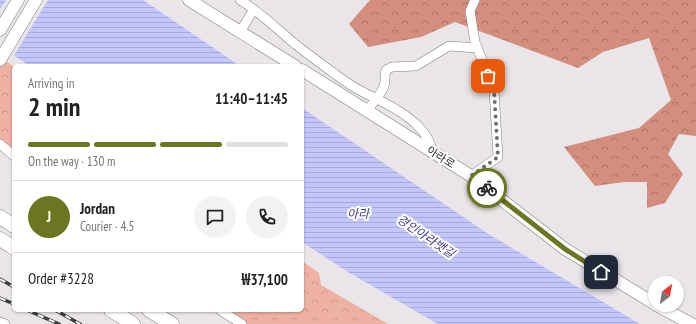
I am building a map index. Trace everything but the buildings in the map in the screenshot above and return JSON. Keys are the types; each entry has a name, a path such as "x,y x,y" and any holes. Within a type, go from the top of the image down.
{"highway":[{"path":"0,217 12,225"},
{"path":"0,239 12,247"},
{"path":"114,312 133,324"},
{"path":"152,312 172,324"}],"main road":[{"path":"0,30 18,0"},
{"path":"0,60 36,0"},
{"path":"189,0 204,4 240,32 292,64"},
{"name":"아라로","path":"304,71 471,176 565,249 648,300"},
{"name":"아라로","path":"669,312 692,324"}],"street":[{"path":"240,0 254,9 335,74 361,91 388,104 406,116 418,126 432,145 432,152"},
{"path":"471,176 498,157 494,90 475,42 470,11 475,0"},
{"path":"240,32 254,9"},
{"path":"367,111 384,88 386,70 392,67 416,66 449,46 477,48"},
{"path":"0,144 12,154"},
{"path":"223,312 242,324"},
{"path":"0,322 5,324"}],"green space":[{"path":"370,0 696,0 696,136 679,134 668,154 683,174 665,203 647,208 647,182 624,182 595,186 564,147 639,128 671,100 649,38 603,52 578,68 455,22 421,37 368,47 349,24"},
{"path":"0,57 12,66 12,154 0,144"},
{"path":"304,262 319,273 321,285 388,324 242,324 223,312 304,312"}],"water":[{"path":"0,0 143,0 237,64 27,64 0,46"},
{"name":"아라","path":"304,109 490,235 640,324 438,324 348,272 304,243"}],"pier":[{"path":"6,0 48,0 13,57 0,49 0,9"}],"railway":[{"path":"0,279 12,286"},
{"path":"0,298 12,303"},
{"path":"32,312 59,324"},
{"path":"59,312 80,324"}],"way so far":[{"path":"487,188 471,176 498,157 494,90 488,76"}],"route":[{"path":"487,188 565,249 601,272"}],"water label":[{"name":"경인아라뱃길","path":"426,236"}]}
